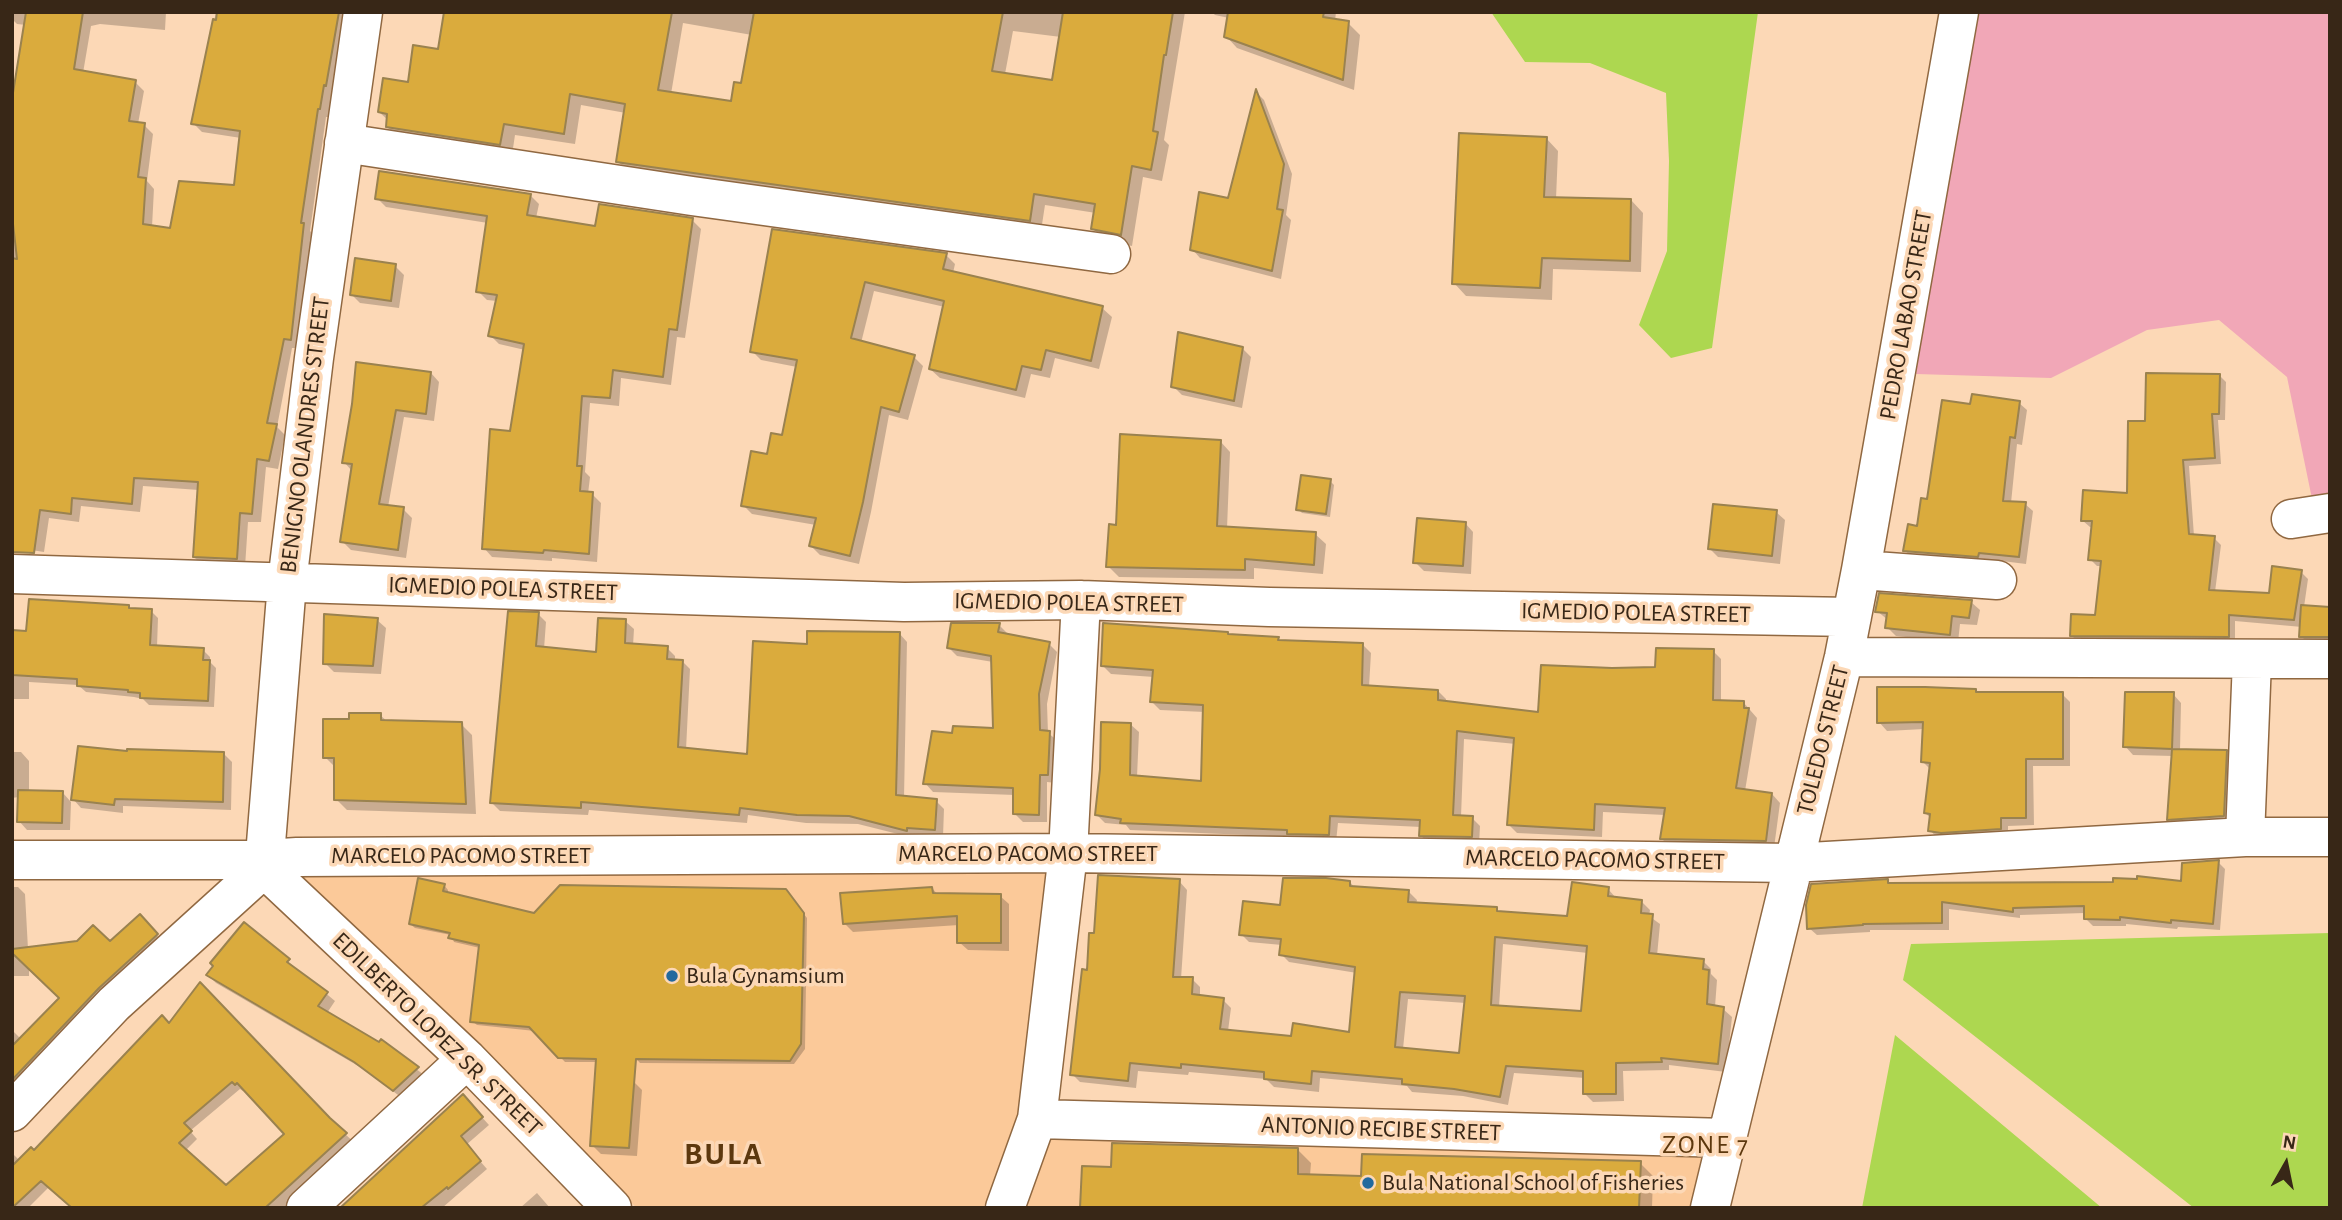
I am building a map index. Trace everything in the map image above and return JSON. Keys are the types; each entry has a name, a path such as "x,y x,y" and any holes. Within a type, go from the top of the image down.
{"street":[{"name":"BENIGNO OLANDRES STREET","path":"264,864 287,583 314,358 363,12"},
{"name":"PEDRO LABAO STREET","path":"1852,617 1959,12"},
{"path":"344,143 692,196 1111,254"},
{"path":"2291,519 2330,513"},
{"path":"1861,569 1997,580"},
{"name":"IGMEDIO POLEA STREET","path":"12,573 904,602 1081,600 1282,607 1852,617"},
{"path":"1005,1208 1037,1119 1068,853 1081,600"},
{"name":"TOLEDO STREET","path":"1710,1208 1852,617"},
{"path":"1844,657 2330,659"},
{"path":"2245,837 2252,660"},
{"name":"MARCELO PACOMO STREET","path":"12,859 264,864 297,857 1068,853 1792,863 2245,837 2330,837"},
{"path":"12,1112 114,1004 264,864"},
{"name":"EDILBERTO LOPEZ SR. STREET","path":"264,864 467,1059 612,1208"},
{"path":"306,1208 467,1059"},
{"name":"ANTONIO RECIBE STREET","path":"1037,1119 1726,1138"}],"shaded area":[{"path":"1491,12 1758,12 1712,348 1671,358 1639,325 1667,251 1669,161 1666,93 1590,63 1525,62"},
{"path":"1970,12 2330,12 2330,518 2318,528 2287,377 2219,320 2147,330 2051,378 1916,374"},
{"path":"283,867 1061,867 1020,1130 983,1208 637,1208 472,1054"},
{"path":"2330,933 2330,1208 2194,1208 1903,980 1911,944"},
{"path":"1895,1035 2102,1208 1862,1208"},
{"name":"Bula National School of Fisheries","path":"1055,1128 1709,1158 1698,1208 1020,1208"}],"building":[{"path":"26,12 83,12 74,69 136,80 129,121 145,123 138,177 146,178 143,224 170,228 179,181 234,185 240,131 191,124 213,19 216,20 217,12 339,12 326,86 324,85 318,109 301,223 304,223 291,340 284,339 267,423 277,424 269,461 257,459 252,514 240,513 237,559 193,557 198,482 134,478 132,504 72,498 71,514 40,510 34,553 12,552 12,258 17,259 12,215 12,99"},
{"path":"444,12 672,12 658,90 731,101 734,82 741,83 754,12 1003,12 992,71 1052,80 1063,12 1173,12 1153,131 1158,132 1151,170 1132,166 1121,235 1091,229 1095,204 1034,194 1030,221 616,162 625,104 570,94 564,134 504,124 500,145 386,127 387,114 378,112 383,78 408,82 413,45 438,49"},
{"path":"1228,12 1324,12 1323,17 1349,21 1343,80 1224,37"},
{"path":"1256,89 1284,164 1277,209 1283,210 1272,271 1190,250 1199,192 1228,198"},
{"path":"1459,133 1547,137 1544,197 1631,199 1630,261 1542,258 1540,288 1452,284"},
{"path":"379,171 531,194 527,215 595,226 599,204 693,218 677,330 669,329 663,377 613,370 610,398 582,396 577,466 582,466 580,491 593,492 589,554 482,549 490,429 510,431 524,344 488,336 497,295 476,292 487,216 375,199"},
{"path":"772,229 947,253 943,269 1103,306 1091,361 1046,350 1041,370 1022,366 1016,390 929,369 944,301 865,282 851,338 915,355 899,412 881,407 850,556 809,546 816,518 741,506 751,451 767,454 771,433 782,435 797,360 750,352"},
{"path":"355,258 396,264 391,301 350,295"},
{"path":"1178,332 1243,347 1234,401 1171,387"},
{"path":"356,362 431,372 426,414 396,410 379,504 404,507 398,550 340,542 352,464 342,463"},
{"path":"2146,373 2220,374 2219,414 2212,414 2215,458 2183,460 2189,534 2215,536 2209,590 2269,593 2272,566 2302,570 2294,620 2229,615 2229,637 2070,636 2071,614 2095,615 2101,561 2088,560 2092,521 2081,521 2083,490 2127,493 2128,421 2145,421"},
{"path":"1972,394 2020,401 2015,438 2010,437 2003,501 2026,502 2019,557 1979,553 1978,557 1903,551 1908,524 1917,526 1921,498 1927,499 1942,400 1970,404"},
{"path":"1120,434 1221,440 1217,526 1316,532 1314,565 1245,559 1245,570 1106,567 1109,524 1116,525"},
{"path":"1301,475 1331,479 1326,514 1296,510"},
{"path":"1713,504 1777,510 1772,556 1708,549"},
{"path":"1417,518 1466,522 1463,566 1413,563"},
{"path":"1879,593 1972,600 1969,618 1952,616 1950,635 1885,628 1887,613 1875,612"},
{"path":"29,599 129,605 129,608 152,609 150,645 204,648 203,660 210,660 208,701 140,698 140,693 128,690 77,686 77,679 12,675 12,630 26,631"},
{"path":"2301,605 2330,607 2330,637 2299,637"},
{"path":"508,611 539,612 536,646 596,652 598,618 626,619 625,643 668,646 667,659 683,660 678,747 747,754 753,641 807,644 807,631 900,632 896,795 937,799 935,830 907,828 907,831 849,816 797,815 740,808 739,815 581,802 581,808 490,803"},
{"path":"324,614 378,618 373,666 323,664"},
{"path":"951,623 1000,623 998,632 1050,642 1039,694 1040,730 1050,731 1048,775 1040,775 1039,815 1013,814 1013,788 923,784 932,731 952,733 953,726 993,728 991,656 947,648"},
{"path":"1103,623 1279,637 1278,640 1363,643 1362,685 1438,690 1438,700 1538,712 1541,665 1655,667 1656,648 1714,649 1713,700 1744,701 1744,708 1749,708 1736,788 1772,793 1766,841 1660,839 1665,808 1595,804 1594,830 1507,825 1514,738 1457,731 1453,815 1473,816 1472,837 1419,836 1420,820 1330,816 1329,835 1287,834 1287,830 1120,823 1121,819 1095,815 1101,722 1131,723 1130,775 1201,781 1203,705 1150,702 1153,670 1101,666"},
{"path":"1877,687 1976,689 1976,692 2063,692 2063,759 2026,759 2026,818 2001,818 2001,829 1941,833 1928,831 1930,814 1924,813 1930,763 1921,762 1923,722 1877,723"},
{"path":"2125,692 2174,692 2172,749 2123,747"},
{"path":"349,713 381,713 381,720 462,722 466,804 334,800 334,758 323,758 323,719 349,719"},
{"path":"78,746 127,751 224,752 223,802 115,799 114,805 71,800"},
{"path":"2172,749 2227,750 2224,816 2167,820"},
{"path":"18,790 63,791 62,823 17,822"},
{"path":"2219,860 2213,924 2171,920 2171,923 2120,917 2120,920 2084,919 2084,906 2013,908 2013,912 1942,902 1942,923 1863,924 1807,929 1806,905 1811,884 1888,879 1888,883 2113,882 2113,878 2137,879 2137,876 2181,881 2182,863"},
{"path":"1098,875 1180,879 1173,977 1193,977 1192,994 1224,998 1220,1029 1291,1036 1293,1023 1349,1032 1355,967 1279,955 1281,939 1239,935 1243,901 1280,905 1283,878 1326,878 1350,881 1350,886 1409,890 1408,902 1497,907 1497,911 1567,916 1572,882 1609,887 1608,896 1642,900 1641,913 1653,914 1649,953 1704,959 1703,969 1709,970 1707,1004 1724,1007 1718,1064 1661,1058 1662,1062 1616,1063 1616,1094 1583,1094 1583,1071 1506,1066 1500,1097 1402,1084 1402,1079 1312,1071 1311,1084 1264,1079 1264,1072 1181,1064 1181,1068 1130,1063 1128,1081 1070,1075 1082,969 1087,970 1089,933 1094,933","holes":["1495,937 1587,946 1581,1011 1491,1005","1400,992 1465,996 1459,1053 1395,1047"]},
{"name":"Bula Gynamsium","path":"418,878 445,884 443,891 534,913 560,885 786,889 804,913 801,1044 790,1061 636,1059 629,1148 590,1146 596,1059 558,1058 529,1027 470,1022 479,945 448,938 450,933 409,924"},
{"path":"932,887 933,893 1001,894 1001,943 957,943 957,916 843,924 840,893"},
{"path":"140,914 158,934 99,988 12,1080 12,1046 59,998 12,953 12,949 77,941 93,925 110,941"},
{"path":"244,922 290,959 287,962 328,992 318,1006 379,1042 381,1039 419,1067 393,1091 354,1062 206,975 213,966 210,963"},
{"path":"200,982 347,1133 265,1208 72,1208 41,1181 12,1208 12,1166 31,1147 34,1150 162,1015 169,1023","holes":["232,1082 235,1085 237,1083 284,1134 226,1185 179,1143 192,1131 184,1123"]},
{"path":"463,1094 483,1117 461,1136 481,1161 421,1208 340,1208"},
{"name":"Bula National School of Fisheries","path":"1112,1143 1298,1148 1298,1174 1361,1176 1362,1154 1641,1161 1639,1208 1080,1208 1082,1166 1111,1167"}],"place":[{"name":"Bula Gynamsium","path":"672,976"},
{"name":"Bula National School of Fisheries","path":"1368,1183"}],"district":[{"name":"ZONE 7","path":"1706,1145"},
{"name":"BULA","path":"724,1154"}]}
